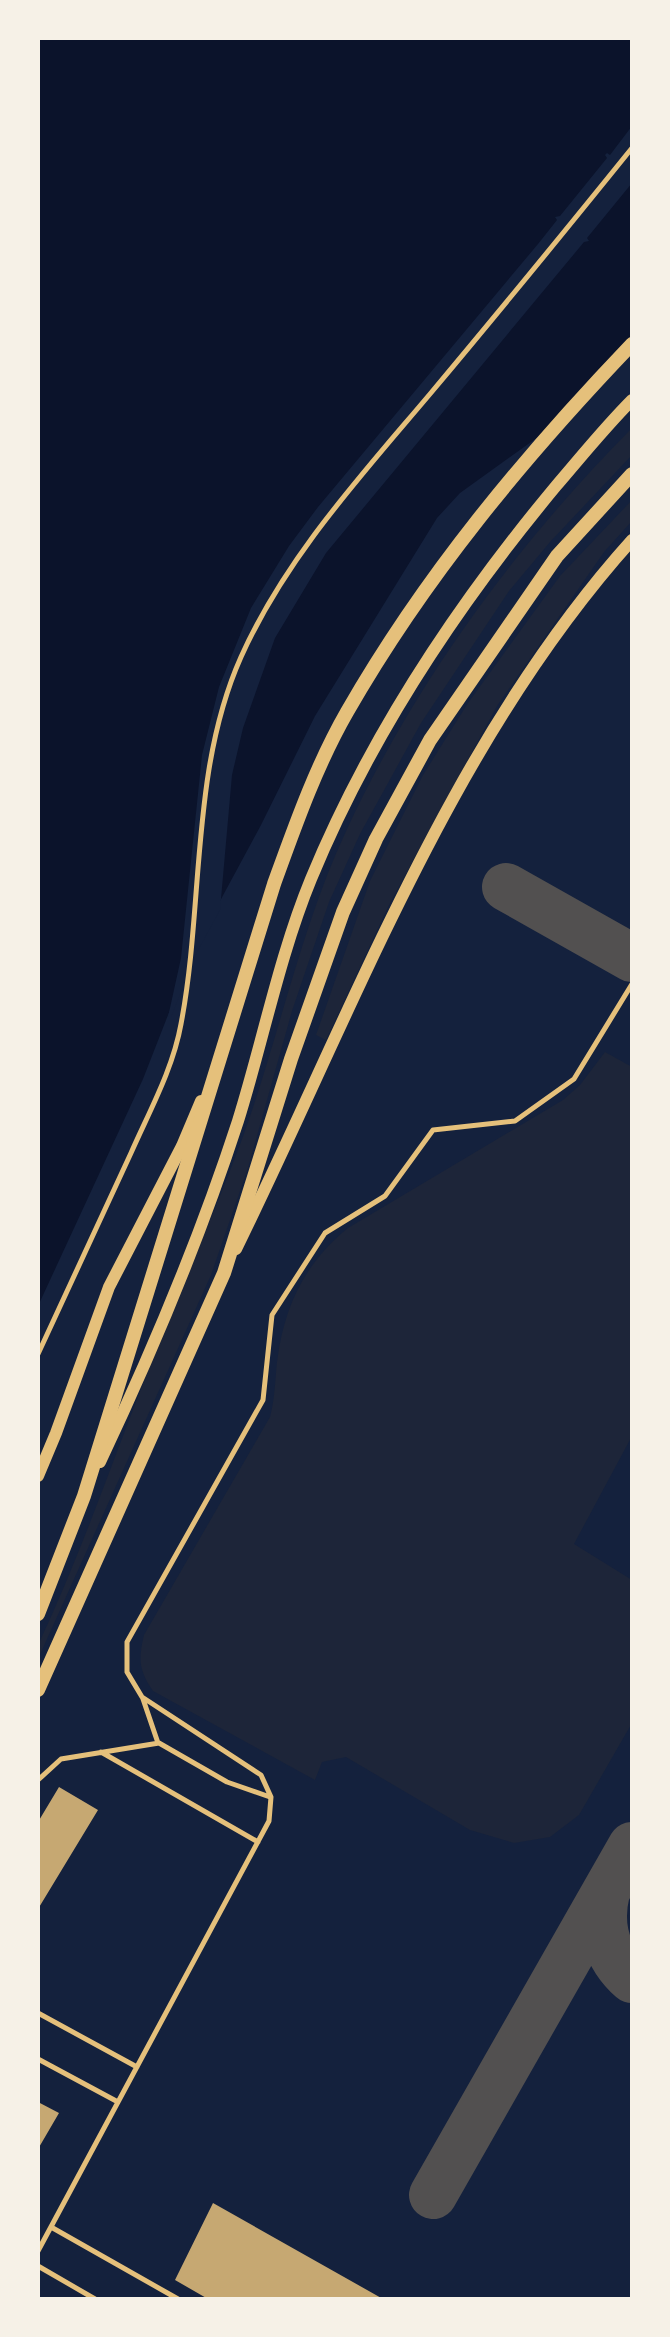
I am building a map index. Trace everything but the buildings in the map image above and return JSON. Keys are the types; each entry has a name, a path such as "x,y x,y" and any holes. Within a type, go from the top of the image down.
{"main road":[{"path":"38,1614 84,1496 274,884 315,776 346,714 406,616 489,502 632,344"},
{"path":"38,1690 224,1273 296,1044 343,912 376,839 430,740 557,556 632,474"}],"street":[{"path":"84,1496 169,1306 216,1183 309,883 374,746 445,633 519,531 632,400"},
{"path":"610,422 632,410"},
{"path":"224,1273 293,1133 359,988 448,811 548,644 598,578 632,540"},
{"path":"38,1476 109,1287 182,1146 215,1068"}],"lane":[{"path":"38,1354 162,1083 181,1027 205,810 222,709 240,659 286,574 336,506 632,148"},
{"path":"159,1743 143,1698 127,1672 127,1642 263,1400 272,1315 325,1233 385,1196 433,1130 515,1121 574,1079 632,984"},
{"path":"38,2251 269,1821 271,1797 261,1775 143,1698"},
{"path":"38,1780 61,1759 159,1743 227,1782 271,1797"},
{"path":"100,1752 258,1842"},
{"path":"38,2013 137,2067"},
{"path":"38,2059 118,2102"},
{"path":"51,2227 178,2299"},
{"path":"38,2266 95,2299"}],"shaded area":[{"path":"38,38 632,38 632,335 538,437 460,493 437,518 315,716 193,951 143,1079 38,1306"},
{"path":"632,428 632,455 550,542 509,591 421,723 360,834 329,902 292,1011 248,1168 211,1275 38,1659 38,1645 84,1539 241,1142 316,905 347,829 404,720 472,616 549,519"},
{"path":"632,500 632,521 604,552 497,706 388,907 326,1040 316,1035 370,881 423,775 468,703 560,576"},
{"path":"605,1052 632,1067 632,1436 574,1544 632,1580 632,1723 579,1815 550,1837 514,1843 470,1830 346,1757 322,1762 315,1780 153,1691 142,1671 141,1651 144,1635 270,1417 285,1322 308,1271 348,1228 563,1100 580,1085"}],"pier":[{"path":"632,126 632,183 587,238 589,241 584,242 326,553 275,638 243,728 232,775 220,910 197,952 171,1017 168,1017 181,958 202,755 219,687 251,608 289,546 318,507 538,244 557,220 555,217 560,216 607,158 605,155 610,155"}],"taxiway":[{"path":"506,887 632,958"},
{"path":"433,2195 632,1846"},
{"path":"606,1892 603,1916 606,1939 616,1960 632,1979"}]}
